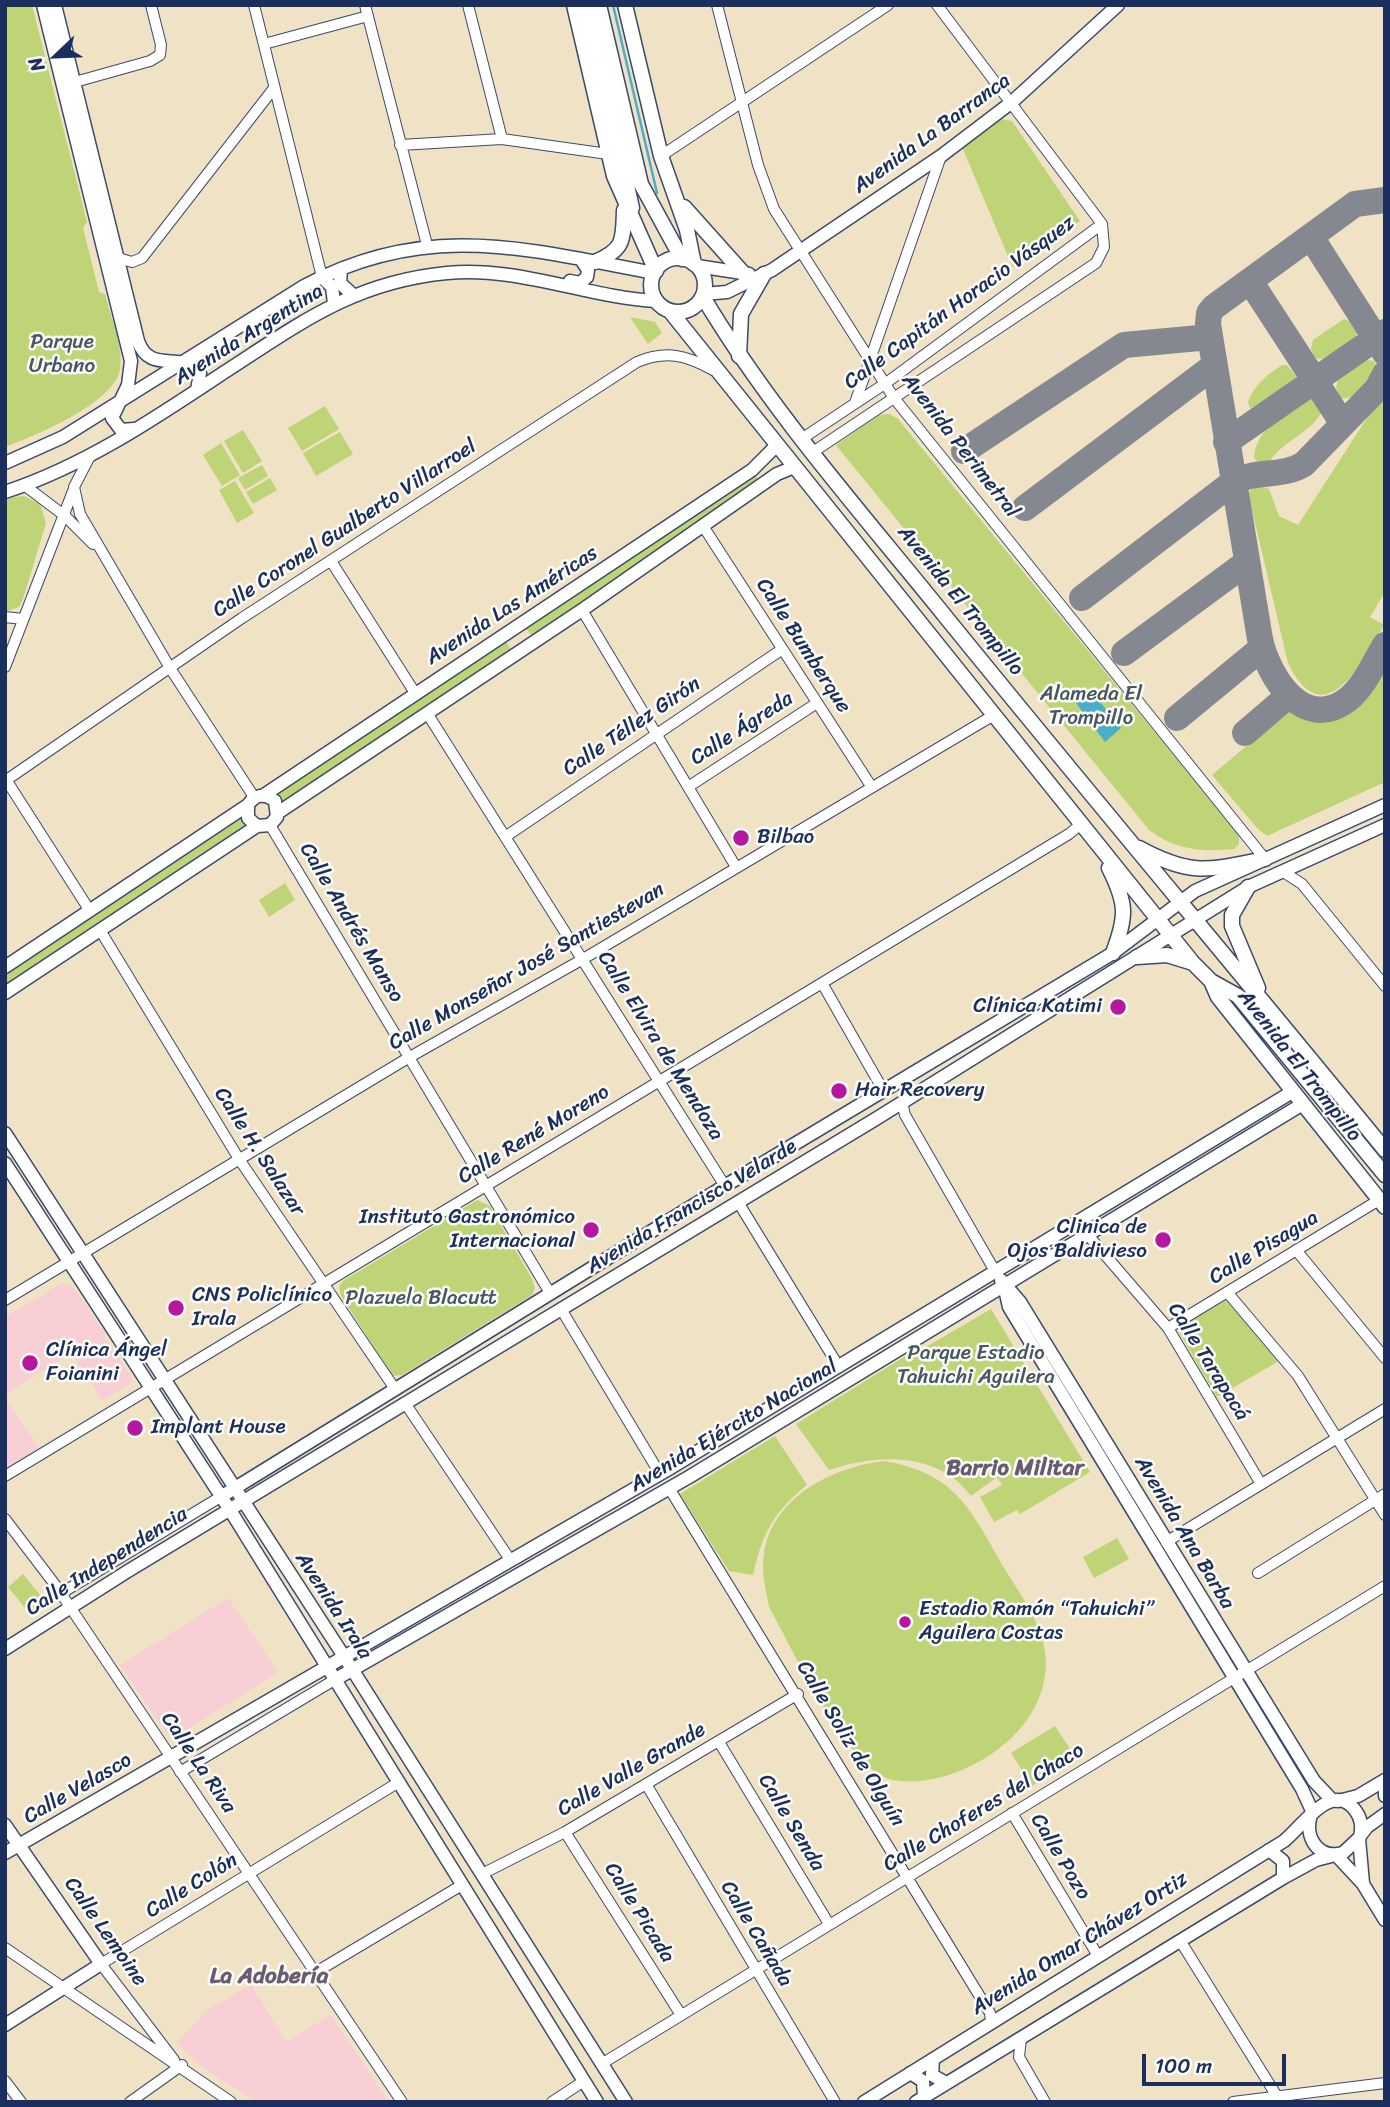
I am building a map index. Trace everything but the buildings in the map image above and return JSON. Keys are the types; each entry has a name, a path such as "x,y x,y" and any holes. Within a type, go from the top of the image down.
{"main road":[{"path":"43,5 131,361 128,385 112,412 114,424 121,430 134,429"},
{"path":"55,5 141,349 153,360 180,362 198,370 201,379 197,390"},
{"path":"574,5 608,154 624,202 655,272"},
{"path":"587,5 628,180 636,231"},
{"path":"599,5 641,184 691,263 704,279 703,295 689,310 670,311 656,301 652,285 655,272 667,261 691,263 755,274"},
{"path":"625,5 660,156 687,230 691,263"},
{"name":"Avenida La Barranca","path":"703,295 727,292 800,250 941,156 1012,102 1118,5"},
{"path":"674,194 716,247 755,274"},
{"path":"532,279 580,283 588,274 589,262 611,255 622,240 624,202"},
{"name":"Avenida Argentina","path":"5,463 63,437 180,362 322,277 341,269 427,245 508,247 655,272"},
{"path":"341,269 340,283 353,295"},
{"name":"Avenida Argentina","path":"5,492 90,456 334,303 395,282 447,273 478,273 532,279 656,301"},
{"path":"740,357 741,314 755,274"},
{"path":"322,277 332,286 334,303"},
{"name":"Avenida El Trompillo","path":"703,295 740,357 813,452 1130,843 1385,1150"},
{"name":"Avenida El Trompillo","path":"670,311 1193,963 1211,981 1238,996 1385,1175"},
{"name":"Avenida Las Américas","path":"5,967 752,470 777,446"},
{"name":"Avenida Las Américas","path":"279,812 582,610 761,485 794,467"},
{"path":"752,470 762,474 761,485"},
{"path":"512,630 524,648"},
{"path":"5,993 264,825 279,812 275,801 255,799 248,818 264,825"},
{"name":"Avenida Francisco Velarde","path":"227,1493 883,1090 1113,953 1180,902 1265,859 1385,805"},
{"name":"Avenida Francisco Velarde","path":"230,1510 874,1120 1248,887 1385,825"},
{"path":"1096,842 1121,893 1125,909 1123,926 1113,953"},
{"path":"1130,843 1190,870 1205,871 1265,859"},
{"path":"1248,887 1232,915 1232,926 1266,1005"},
{"path":"1137,957 1167,955 1193,963"},
{"name":"Avenida El Trompillo","path":"1211,981 1218,997 1382,1204"},
{"path":"904,1101 902,1088 918,1070"},
{"path":"874,1120 884,1104 883,1090"},
{"name":"Avenida Ejército Nacional","path":"171,1758 661,1473 1292,1092"},
{"name":"Avenida Ejército Nacional","path":"336,1679 670,1488 1301,1105"},
{"name":"Avenida Irala","path":"5,1133 164,1382 227,1493 230,1510 597,2102"},
{"name":"Avenida Irala","path":"5,1163 152,1390 227,1493 242,1502 345,1658 626,2102"},
{"path":"726,1186 742,1189 738,1202"},
{"name":"Avenida Ana Barba","path":"996,1273 1020,1301 1096,1438 1314,1781 1334,1801"},
{"path":"551,1293 564,1296 561,1309"},
{"path":"839,1366 837,1377 848,1381"},
{"path":"395,1389 407,1392 405,1403"},
{"path":"661,1473 670,1488"},
{"name":"Calle Independencia","path":"5,1648 230,1510"},
{"name":"Avenida Ana Barba","path":"1158,1537 1234,1678 1302,1789 1312,1814"},
{"path":"511,1579 505,1574 511,1562 524,1563 525,1572"},
{"name":"Calle Velasco","path":"5,1853 171,1758"},
{"path":"1385,1796 1385,1781 1358,1796 1321,1805 1312,1814 1309,1832 1318,1848 1336,1855 1363,1884 1385,1920"},
{"path":"1334,1801 1351,1806 1361,1820 1363,1884"},
{"name":"Avenida Omar Chávez Ortiz","path":"864,2102 1269,1850 1297,1831 1312,1814"},
{"path":"920,2099 1283,1878 1316,1860 1350,1850 1367,1827 1385,1814"},
{"name":"Calle Lemoine","path":"5,1825 102,1964"},
{"path":"1269,1850 1283,1861 1283,1878"},
{"name":"Calle Colón","path":"5,2025 102,1964"},
{"path":"933,2059 932,2075 946,2083"},
{"path":"910,2073 923,2081 920,2099"}],"street":[{"path":"75,82 150,61 160,55 151,5"},
{"path":"254,5 322,277"},
{"path":"468,5 502,139"},
{"name":"Avenida Perimetral","path":"717,5 741,103 774,209 872,359 894,398 1265,859"},
{"path":"660,156 888,5"},
{"path":"937,5 1102,224"},
{"path":"264,44 366,11 427,245"},
{"path":"118,258 132,262 142,258 274,88"},
{"path":"400,145 502,139 608,154"},
{"path":"855,403 941,156"},
{"name":"Calle Capitán Horacio Vásquez","path":"803,438 886,383 1102,224"},
{"name":"Calle Capitán Horacio Vásquez","path":"813,452 1096,263 1104,247 1102,224"},
{"name":"Calle Coronel Gualberto Villarroel","path":"6,780 331,561 637,362 651,356 681,355 718,372"},
{"path":"5,667 74,487 90,456"},
{"path":"24,485 65,516 102,553"},
{"path":"74,487 80,514 102,553 170,668 255,799"},
{"name":"Calle Bumberque","path":"703,526 871,786"},
{"path":"331,561 415,693"},
{"path":"582,610 736,867"},
{"path":"5,617 23,619"},
{"name":"Calle Téllez Girón","path":"505,837 781,650"},
{"name":"Calle Ágreda","path":"688,787 817,703"},
{"name":"Calle Elvira de Mendoza","path":"427,713 726,1186"},
{"name":"Calle Monseñor José Santiestevan","path":"5,1300 408,1058 583,959 993,715"},
{"path":"6,780 90,911"},
{"name":"Calle René Moreno","path":"5,1476 486,1188 1069,834 1080,824"},
{"name":"Calle Andrés Manso","path":"264,825 551,1293"},
{"path":"1282,871 1302,884 1385,986"},
{"name":"Calle H. Salazar","path":"100,930 239,1159 395,1389"},
{"path":"822,983 883,1090"},
{"name":"Avenida Ana Barba","path":"904,1101 905,1115 996,1273"},
{"path":"738,1202 839,1366"},
{"name":"Calle Pisagua","path":"1168,1328 1296,1250 1382,1204"},
{"name":"Calle Tarapacá","path":"1087,1234 1168,1328 1261,1484"},
{"path":"1296,1250 1385,1358"},
{"path":"1227,1292 1298,1376 1380,1497 1385,1515"},
{"path":"561,1309 661,1473"},
{"path":"405,1403 511,1562"},
{"path":"1158,1537 1261,1484 1385,1409"},
{"name":"Calle Soliz de Olguín","path":"670,1488 798,1694 990,2013 991,2021"},
{"name":"Calle Independencia","path":"61,1594 227,1493"},
{"path":"1258,1573 1380,1497"},
{"name":"Calle La Riva","path":"5,1519 61,1594 402,2102"},
{"name":"Calle Choferes del Chaco","path":"603,2063 1234,1678 1383,1591"},
{"name":"Avenida Ejército Nacional","path":"180,1772 336,1679"},
{"name":"Calle Valle Grande","path":"482,1874 565,1832 798,1694"},
{"name":"Calle Senda","path":"719,1742 829,1924"},
{"name":"Calle Colón","path":"102,1964 399,1782"},
{"name":"Calle Cañada","path":"646,1784 835,2102"},
{"name":"Calle Pozo","path":"1012,1814 1098,1956"},
{"name":"Calle Picada","path":"565,1832 681,2015"},
{"path":"316,1972 463,1885"},
{"path":"1181,1942 1278,2098"},
{"path":"5,1948 178,2063 231,2102"},
{"name":"Calle Lemoine","path":"102,1964 178,2063"},
{"path":"1021,2038 1019,2057 1045,2102"},
{"path":"130,2102 178,2063"},
{"path":"5,2081 21,2102"},
{"path":"552,2102 584,2081"},
{"path":"1233,2102 1385,2083"}],"shaded area":[{"name":"Clínica Ángel Foianini","path":"62,1283 73,1287 105,1333 91,1342 103,1335 131,1376 131,1383 102,1401 72,1353 5,1394 5,1317"},
{"name":"Clínica Ángel Foianini","path":"5,1398 39,1448 5,1470"},
{"path":"228,1598 278,1672 174,1738 168,1735 120,1665"},
{"path":"251,1984 286,2042 331,2015 389,2102 257,2102 206,2070 177,2043 206,2011"}],"green space":[{"name":"Parque Urbano","path":"5,5 32,5 87,222 83,228 99,292 105,294 121,360 115,382 89,406 53,426 5,447"},
{"path":"1001,119 1012,121 1080,221 1013,268 962,147"},
{"path":"630,317 655,322 662,333 648,344"},
{"path":"1344,319 1354,323 1358,329 1353,342 1336,356 1315,358 1311,349 1313,340"},
{"path":"1367,360 1374,361 1379,371 1376,376 1358,394 1341,398 1336,388 1338,379"},
{"path":"1282,365 1287,365 1296,376 1290,389 1278,398 1250,408 1248,402 1257,385"},
{"path":"1385,390 1385,592 1370,617 1384,625 1354,673 1342,686 1329,693 1316,694 1302,684 1288,663 1248,493 1258,485 1269,489 1279,516 1298,525"},
{"path":"1310,397 1321,403 1323,409 1319,417 1282,448 1269,463 1258,462 1254,457 1256,447 1267,429"},
{"path":"325,406 339,429 302,451 288,428"},
{"name":"Alameda El Trompillo","path":"889,414 898,419 1239,835 1239,844 1234,849 1211,850 1179,846 1149,830 836,445 879,415"},
{"path":"243,430 262,461 243,473 224,441"},
{"path":"340,432 353,454 316,476 303,453"},
{"path":"221,443 240,475 222,486 203,455"},
{"path":"262,465 268,476 245,490 238,478"},
{"path":"753,472 760,483 533,637 523,625"},
{"path":"270,478 277,490 253,504 246,492"},
{"path":"235,481 254,513 237,523 219,490"},
{"path":"24,496 40,504 46,523 23,599 19,607 7,611 5,498"},
{"path":"504,638 512,652 281,807 272,793"},
{"path":"1385,670 1385,782 1267,836 1212,775 1280,718 1285,708 1301,716 1330,718 1355,706"},
{"path":"241,813 250,826 5,990 5,970"},
{"path":"285,883 295,900 269,917 259,900"},
{"name":"Plazuela Blacutt","path":"477,1200 490,1206 532,1279 535,1288 532,1295 402,1375 393,1376 341,1296 339,1286 343,1281"},
{"path":"1225,1301 1233,1303 1279,1361 1217,1397 1179,1332 1183,1325"},
{"name":"Parque Estadio Tahuichi Aguilera","path":"991,1309 1090,1472 1020,1514 1017,1510 994,1522 980,1497 1002,1485 997,1477 971,1496 957,1481 941,1471 905,1460 867,1461 829,1470 796,1424 912,1352 914,1354"},
{"path":"775,1436 807,1485 786,1504 771,1524 753,1575 729,1571 680,1494"},
{"name":"Estadio Ramón “Tahuichi” Aguilera Costas","path":"884,1461 928,1475 959,1497 981,1528 1035,1620 1046,1660 1044,1682 1037,1702 1012,1737 977,1763 929,1780 888,1779 864,1762 849,1744 818,1698 769,1607 763,1574 769,1534 792,1501 826,1478 865,1464"},
{"path":"1117,1538 1129,1559 1094,1578 1083,1557"},
{"path":"23,1574 45,1601 29,1613 8,1587"},
{"path":"1055,1726 1076,1758 1032,1786 1011,1753"}],"water":[{"path":"1092,692 1121,728 1105,742 1076,703"}],"waterway":[{"path":"613,5 657,193"}],"taxiway":[{"path":"1385,200 1355,204 1214,307 1209,313 1208,324 1260,639 1271,669 1290,696 1302,705 1316,710 1331,708 1347,700 1359,688 1385,645"},
{"path":"1311,237 1385,353"},
{"path":"1250,281 1343,424"},
{"path":"1226,442 1385,332"},
{"path":"964,451 1124,345 1210,337"},
{"path":"1025,508 1214,366"},
{"path":"1082,598 1232,483 1250,476 1287,471 1304,464 1377,389 1385,374"},
{"path":"1124,653 1246,563"},
{"path":"1177,718 1262,648"},
{"path":"1245,733 1288,696"}],"place":[{"name":"Bilbao","path":"741,838"},
{"name":"Clínica Katimi","path":"1118,1007"},
{"name":"Hair Recovery","path":"839,1091"},
{"name":"Instituto Gastronómico Internacional","path":"591,1230"},
{"name":"Clinica de Ojos Baldivieso","path":"1163,1240"},
{"name":"CNS Policlínico Irala","path":"176,1308"},
{"name":"Clínica Ángel Foianini","path":"30,1363"},
{"name":"Implant House","path":"135,1428"},
{"name":"Estadio Ramón “Tahuichi” Aguilera Costas","path":"905,1622"}],"district":[{"name":"Barrio Militar","path":"1015,1469"},
{"name":"La Adobería","path":"269,1977"}]}
